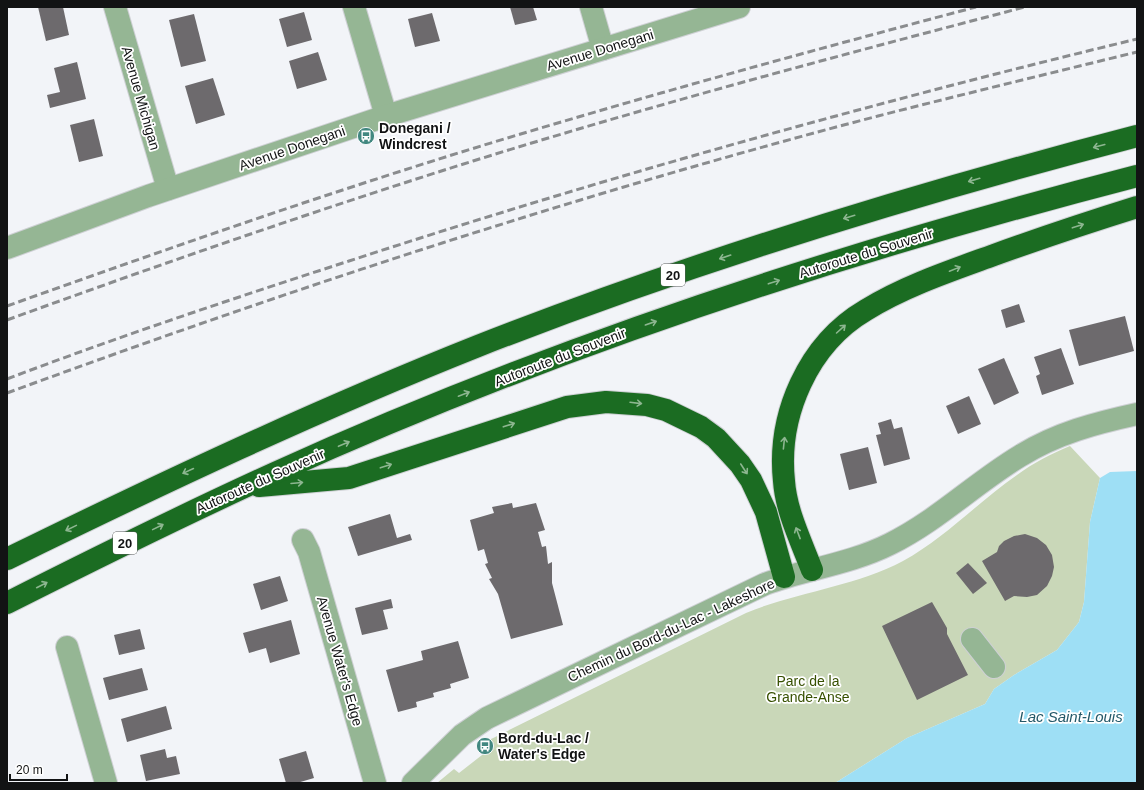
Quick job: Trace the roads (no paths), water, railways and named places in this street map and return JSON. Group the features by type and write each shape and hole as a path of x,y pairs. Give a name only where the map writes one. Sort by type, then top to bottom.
{"highway":[{"name":"20","path":"7,559 258,439 404,376 540,323 779,239 912,198 1137,136"},
{"name":"Autoroute du Souvenir","path":"7,603 128,542 244,487 444,401 538,364 665,318 928,233 1137,176"},
{"path":"812,570 787,501 783,469 784,442 787,421 801,383 812,363 831,339 851,320 866,310 922,283 1072,227 1137,207"},
{"path":"244,487 349,478 567,407 606,402 647,405 666,410 701,427 716,438 740,464 751,480 766,512 784,577"}],"street":[{"name":"Avenue Michigan","path":"115,7 168,190"},
{"path":"354,7 386,116"},
{"path":"591,7 603,49"},
{"name":"Avenue Donegani","path":"7,248 168,190 386,116 739,7"},
{"name":"Chemin du Bord-du-Lac - Lakeshore","path":"413,783 462,735 487,718 750,591 784,577 851,560 891,544 929,520 1020,456 1052,438 1090,425 1137,414"},
{"name":"Avenue Water's Edge","path":"303,540 309,552 375,783"},
{"path":"972,639 994,667"},
{"path":"67,647 106,783"}],"water":[{"name":"Lac Saint-Louis","path":"1137,471 1137,783 835,783 907,738 985,704 994,689 1014,675 1057,650 1079,622 1084,602 1090,522 1100,478 1110,472"}],"railway":[{"path":"7,306 243,223 481,146 728,74 976,7"},
{"path":"7,320 239,238 473,161 680,100 1025,7"},
{"path":"7,379 220,303 545,199 840,115 1038,63 1137,39"},
{"path":"7,393 222,316 439,244 548,210 658,177 878,116 1137,52"}],"place":[{"name":"Donegani / Windcrest","path":"366,136"},
{"name":"Bord-du-Lac / Water's Edge","path":"485,746"}],"park label":[{"name":"Parc de la Grande-Anse","path":"808,690"}]}
